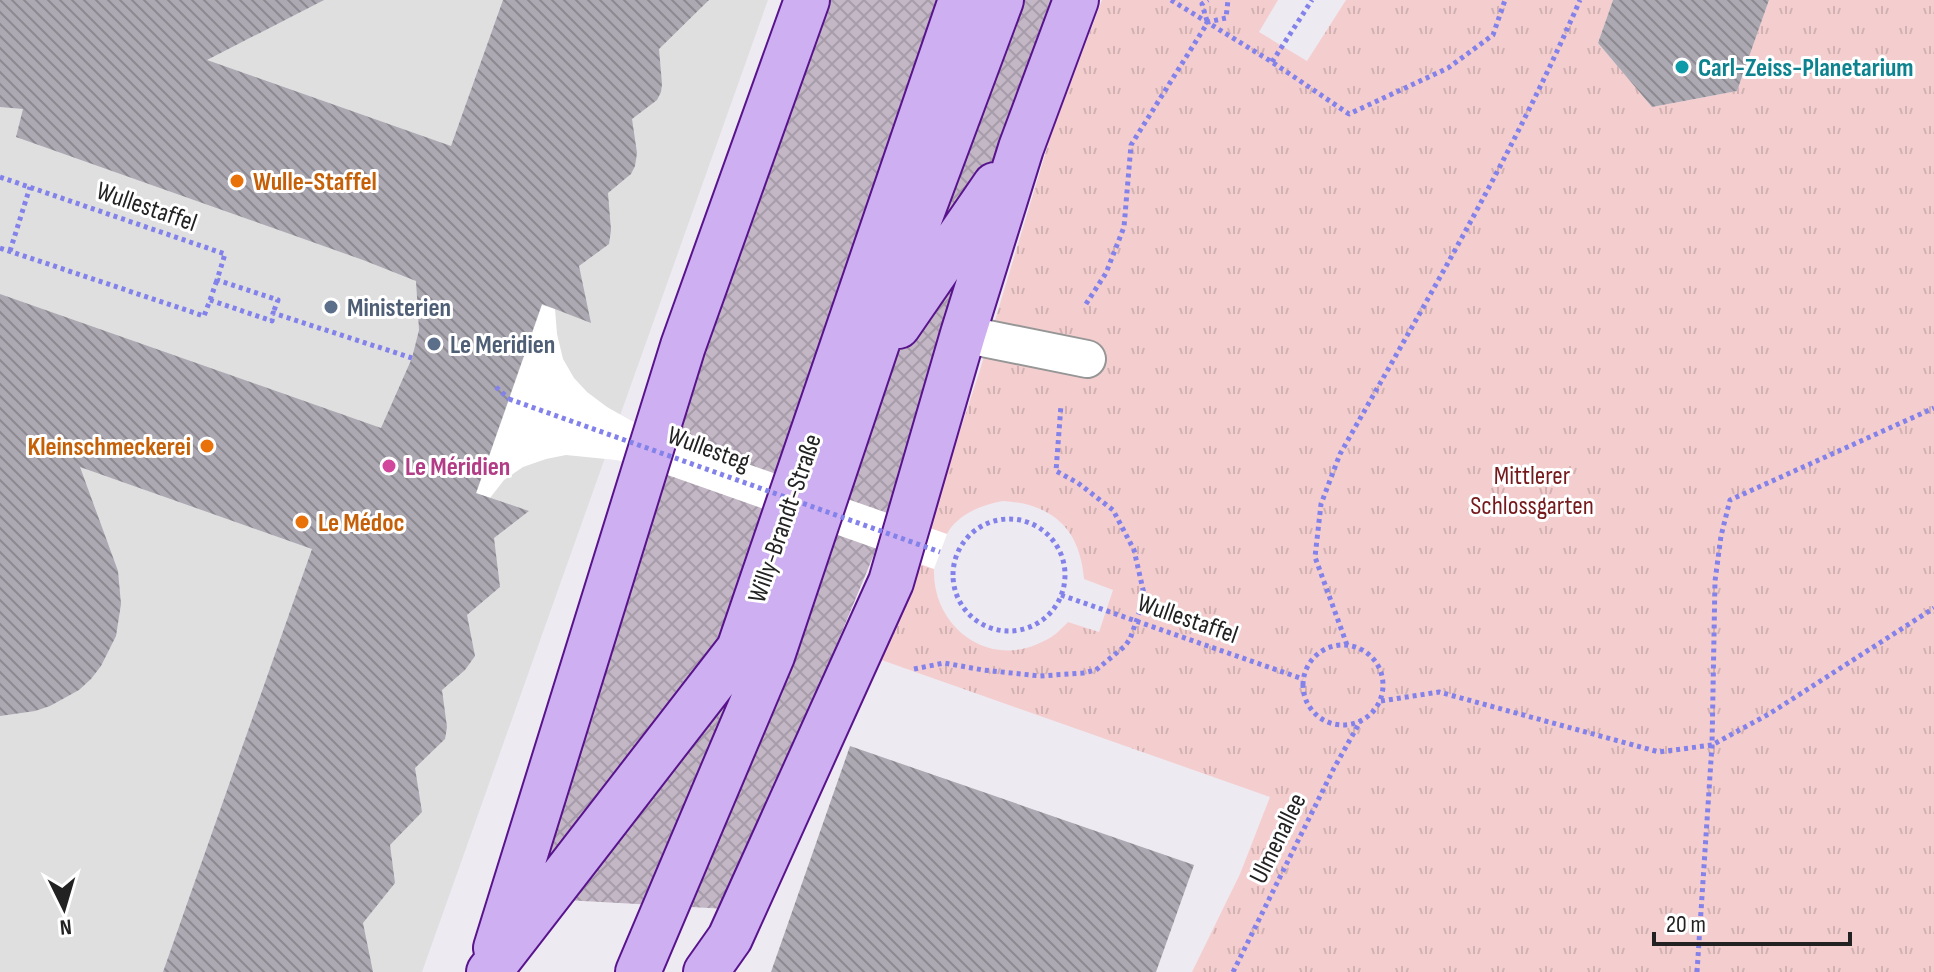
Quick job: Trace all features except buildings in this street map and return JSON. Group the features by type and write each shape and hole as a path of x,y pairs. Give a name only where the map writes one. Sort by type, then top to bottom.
{"main road":[{"path":"489,972 683,346 807,0"},
{"name":"Willy-Brandt-Straße","path":"489,972 739,649 961,0"},
{"name":"Willy-Brandt-Straße","path":"638,972 772,656 913,236 1001,0"},
{"path":"706,972 730,938 891,582 1021,148 1076,0"},
{"path":"867,371 1021,148"}],"lane":[{"path":"963,334 1076,357"}],"path":[{"path":"1171,0 1349,114 1448,68 1493,35 1505,0"},
{"path":"1208,0 1202,4 1208,22"},
{"path":"903,671 944,663 1040,676 1083,673 1096,670 1130,639 1143,602 1143,586 1134,550 1113,510 1078,483 1056,471 1076,357 1076,320 1106,273 1124,227 1131,145 1208,22 1226,18 1228,0"},
{"path":"1272,62 1312,0"},
{"path":"1347,645 1315,557 1321,504 1340,454 1514,142 1580,0"},
{"name":"Wullestaffel","path":"0,177 225,254 210,300"},
{"path":"10,252 30,187"},
{"path":"0,248 204,316 210,300 272,321 278,300 217,280"},
{"path":"273,313 412,358"},
{"name":"Wullesteg","path":"496,387 509,399 940,552"},
{"path":"1697,972 1712,745 1715,581 1730,500 1934,408"},
{"path":"1011,519 1024,521 1046,534 1059,551 1064,572 1061,595 1043,620 1032,626 1009,631 985,626 967,613 959,601 953,576 956,557 965,541 984,525 1011,519"},
{"name":"Wullestaffel","path":"1061,595 1303,679"},
{"path":"1381,701 1439,692 1659,752 1712,745 1769,714 1934,608"},
{"path":"1347,645 1359,648 1378,664 1383,688 1381,701 1373,714 1360,722 1338,725 1318,717 1306,702 1303,679 1309,663 1326,649 1347,645"},
{"name":"Ulmenallee","path":"1233,972 1360,722"}],"shaded area":[{"path":"0,0 768,0 422,972 0,972"},
{"path":"829,0 1064,0 877,547 727,909 529,898 594,714 716,261"}],"green space":[{"name":"Mittlerer Schlossgarten","path":"1102,0 1278,0 1259,32 1307,61 1346,0 1613,0 1598,43 1652,107 1737,91 1769,0 1934,0 1934,972 1192,972 1240,874 1270,797 873,657 949,464 1050,138","holes":["1003,501 1036,507 1061,522 1077,546 1084,579 1113,590 1099,632 1068,622 1044,641 1024,649 1004,650 985,647 968,638 943,609 936,590 934,569 953,525 980,508"]}],"pier":[{"path":"542,305 555,309 563,359 574,378 607,407 657,432 947,534 934,569 645,467 616,460 566,455 546,459 523,467 504,480 490,498 476,494"}],"place":[{"name":"Carl-Zeiss-Planetarium","path":"1682,67"},
{"name":"Wulle-Staffel","path":"237,181"},
{"name":"Ministerien","path":"331,307"},
{"name":"Le Meridien","path":"434,344"},
{"name":"Kleinschmeckerei","path":"207,446"},
{"name":"Le Méridien","path":"389,466"},
{"name":"Le Médoc","path":"302,522"}]}
